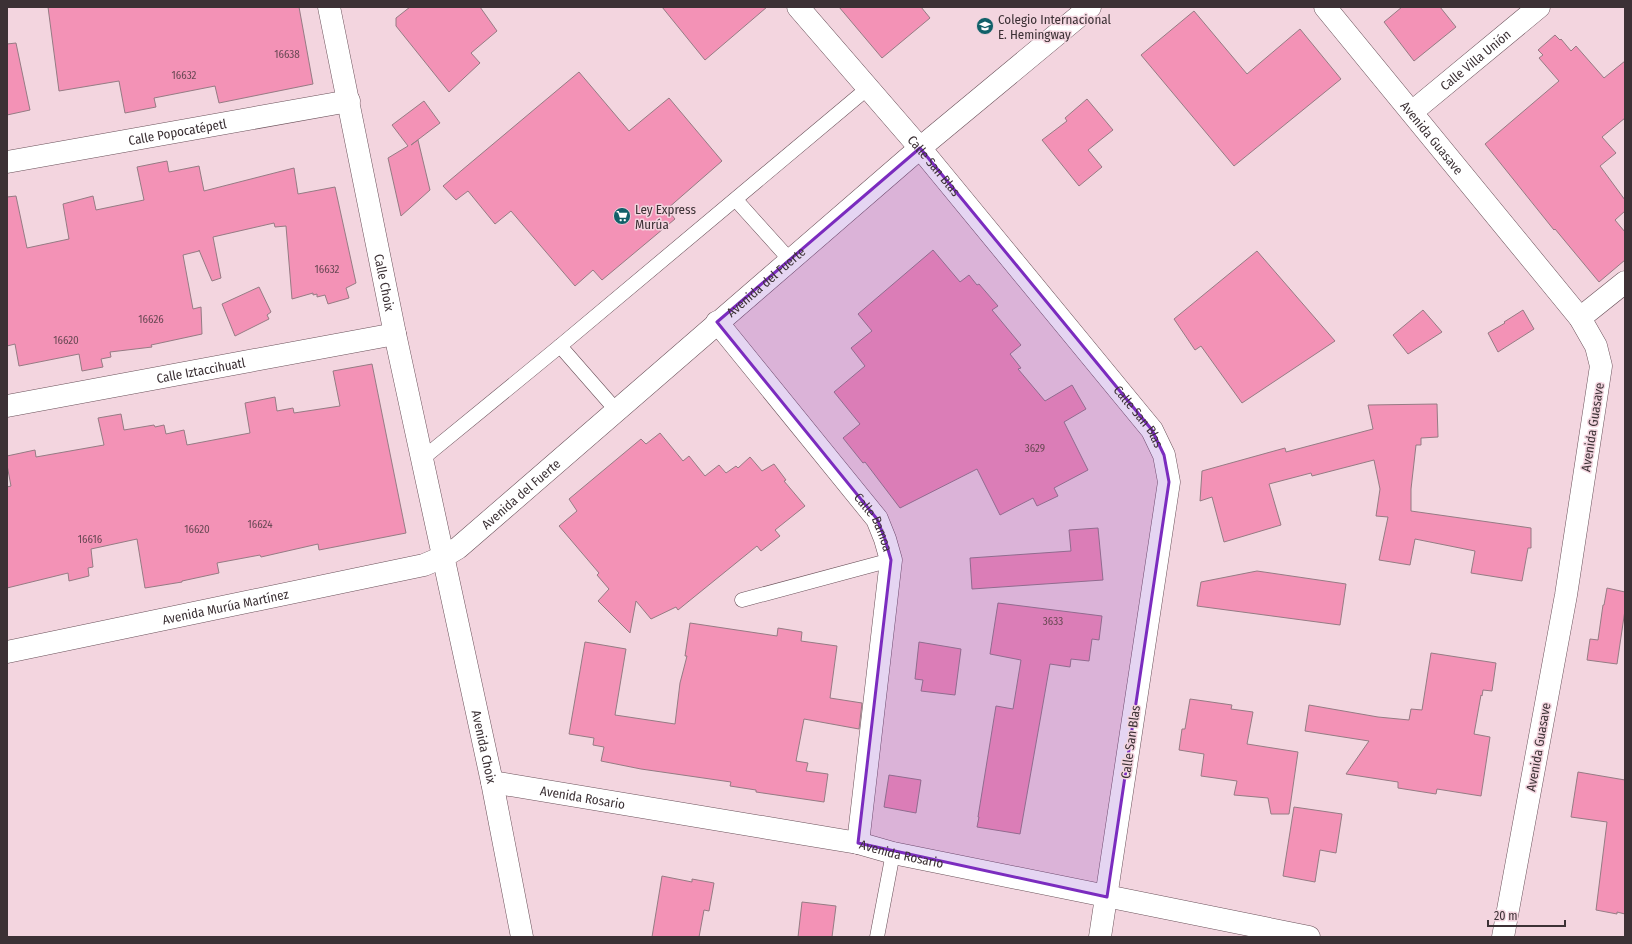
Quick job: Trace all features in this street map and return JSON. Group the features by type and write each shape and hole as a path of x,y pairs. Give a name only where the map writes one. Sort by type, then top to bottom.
{"street":[{"name":"Calle Choix","path":"329,7 395,334 443,557"},
{"name":"Calle San Blas","path":"798,7 920,148 1152,430 1164,455 1169,482 1100,937"},
{"name":"Avenida del Fuerte","path":"443,557 458,548 717,322 920,148 1090,7"},
{"name":"Avenida Guasave","path":"1325,7 1580,318 1596,346 1601,366 1566,595 1503,937"},
{"name":"Calle Villa Unión","path":"1412,112 1539,7"},
{"name":"Calle Popocatépetl","path":"7,162 349,101"},
{"path":"1580,318 1625,282"},
{"name":"Calle Bamoa","path":"717,322 877,519 885,539 890,560 858,843"},
{"name":"Calle Iztaccihuatl","path":"7,406 395,334"},
{"name":"Avenida Murúa Martínez","path":"7,652 424,565 443,557"},
{"name":"Avenida Choix","path":"443,557 492,782 522,937"},
{"name":"Avenida Rosario","path":"492,782 858,843 893,853 1309,937"}],"lane":[{"path":"422,459 736,200 868,88"},
{"path":"736,200 790,260"},
{"path":"560,346 616,410"},
{"path":"742,600 890,560"},
{"path":"877,937 893,853"}],"highlighted area":[{"path":"920,148 1152,430 1164,455 1169,482 1107,897 858,843 891,560 877,519 717,322"}],"building":[{"path":"48,7 299,7 313,84 219,103 215,86 154,98 156,107 125,113 119,81 59,91"},
{"path":"410,7 480,7 497,31 471,53 480,63 449,92 396,26 396,18"},
{"path":"662,7 767,7 705,60"},
{"path":"839,7 921,7 930,18 882,58"},
{"path":"1402,7 1440,7 1456,27 1414,61 1384,22"},
{"path":"1194,11 1247,74 1300,29 1341,79 1234,166 1141,55"},
{"path":"1555,35 1560,40 1561,39 1571,51 1576,46 1604,78 1625,61 1625,118 1602,137 1616,153 1600,166 1625,200 1625,211 1615,220 1625,232 1625,260 1599,282 1555,229 1554,230 1485,144 1559,81 1539,58 1543,55 1538,50"},
{"path":"16,43 30,110 7,115 7,44"},
{"path":"579,72 629,131 669,98 722,161 667,209 675,219 602,280 593,270 575,286 511,211 495,224 468,191 456,200 443,186"},
{"path":"1087,99 1113,130 1088,150 1102,167 1079,186 1042,140 1067,121 1065,118"},
{"path":"424,101 440,123 411,145 418,140 430,190 401,216 388,158 408,146 392,125"},
{"path":"167,161 169,172 199,166 204,191 294,168 298,194 335,187 356,283 346,288 349,298 328,304 325,295 317,297 317,294 313,295 313,293 292,299 286,226 275,227 274,223 213,237 221,278 212,281 199,250 183,255 193,309 201,307 202,334 151,345 152,347 110,352 111,357 101,359 103,367 82,371 79,354 19,366 15,344 7,346 7,197 16,196 27,248 69,239 63,204 93,196 96,210 144,200 137,167"},
{"path":"933,250 960,282 969,275 998,306 992,310 1021,345 1010,354 1021,368 1018,369 1045,401 1072,385 1086,409 1064,422 1088,470 1054,488 1058,496 1037,506 1033,498 1000,515 977,469 900,508 865,462 863,463 843,438 860,424 834,392 865,366 851,348 872,331 858,314"},
{"path":"1257,251 1335,341 1242,403 1201,346 1195,350 1174,319"},
{"path":"259,287 271,312 267,315 269,319 235,336 222,304"},
{"path":"1423,310 1442,332 1408,354 1393,335"},
{"path":"1523,310 1534,329 1498,352 1488,333"},
{"path":"372,364 406,533 319,550 318,544 261,557 260,555 217,563 219,573 182,582 145,588 137,539 91,549 93,567 88,568 89,576 69,581 68,573 7,588 7,487 11,486 7,456 35,450 36,457 104,445 98,418 121,414 124,430 154,425 155,427 164,425 166,434 184,430 187,445 250,433 245,403 275,397 277,411 293,408 294,413 340,406 333,371"},
{"path":"1437,404 1438,437 1421,438 1421,445 1416,445 1411,489 1411,511 1531,528 1531,548 1528,548 1522,581 1471,573 1475,551 1415,539 1410,565 1379,560 1388,517 1376,516 1380,489 1374,460 1312,476 1311,473 1269,484 1281,525 1224,542 1212,497 1200,501 1202,471 1285,448 1286,452 1373,429 1368,405"},
{"path":"660,433 683,461 689,456 705,476 719,465 726,473 736,466 738,468 750,457 762,471 774,464 786,480 784,481 805,506 775,530 780,536 761,551 757,546 678,610 676,607 651,619 636,601 630,633 598,601 609,589 597,575 599,573 559,526 577,511 569,499 641,439 646,444"},
{"path":"1098,528 1103,580 972,589 970,558 1071,551 1069,530"},
{"path":"1257,571 1346,584 1340,625 1197,606 1201,582"},
{"path":"1607,588 1625,592 1625,610 1617,664 1587,660 1590,639 1598,640"},
{"path":"998,603 1102,616 1099,640 1092,639 1089,661 1071,659 1070,667 1050,664 1020,834 977,827 996,706 1013,709 1021,660 990,654"},
{"path":"690,623 777,636 778,628 802,632 801,641 837,646 830,698 862,703 859,729 804,719 796,761 808,763 806,771 828,774 824,802 756,792 756,790 730,786 731,782 641,769 601,761 604,747 593,745 594,738 569,734 585,642 626,649 615,715 675,724 680,683 687,656 685,656"},
{"path":"919,642 961,649 955,695 921,691 923,680 915,679"},
{"path":"1431,653 1496,663 1492,691 1483,690 1482,696 1481,695 1474,734 1490,737 1481,796 1437,789 1436,794 1398,788 1398,782 1346,774 1369,741 1305,731 1309,705 1378,717 1409,720 1411,709 1422,710"},
{"path":"1190,699 1232,705 1231,709 1253,712 1247,744 1298,752 1289,814 1271,814 1268,798 1234,795 1237,781 1201,776 1204,754 1179,750 1182,729 1185,729"},
{"path":"1578,772 1625,780 1625,914 1596,910 1607,822 1571,817"},
{"path":"889,775 921,780 916,813 884,807"},
{"path":"1294,807 1342,814 1336,853 1320,850 1315,882 1283,876"},
{"path":"662,876 692,882 692,879 714,883 709,911 704,910 699,937 652,937"},
{"path":"802,902 836,906 832,937 798,937"}],"place":[{"name":"Colegio Internacional E. Hemingway","path":"985,26"},
{"name":"Ley Express Murúa","path":"622,216"}]}
